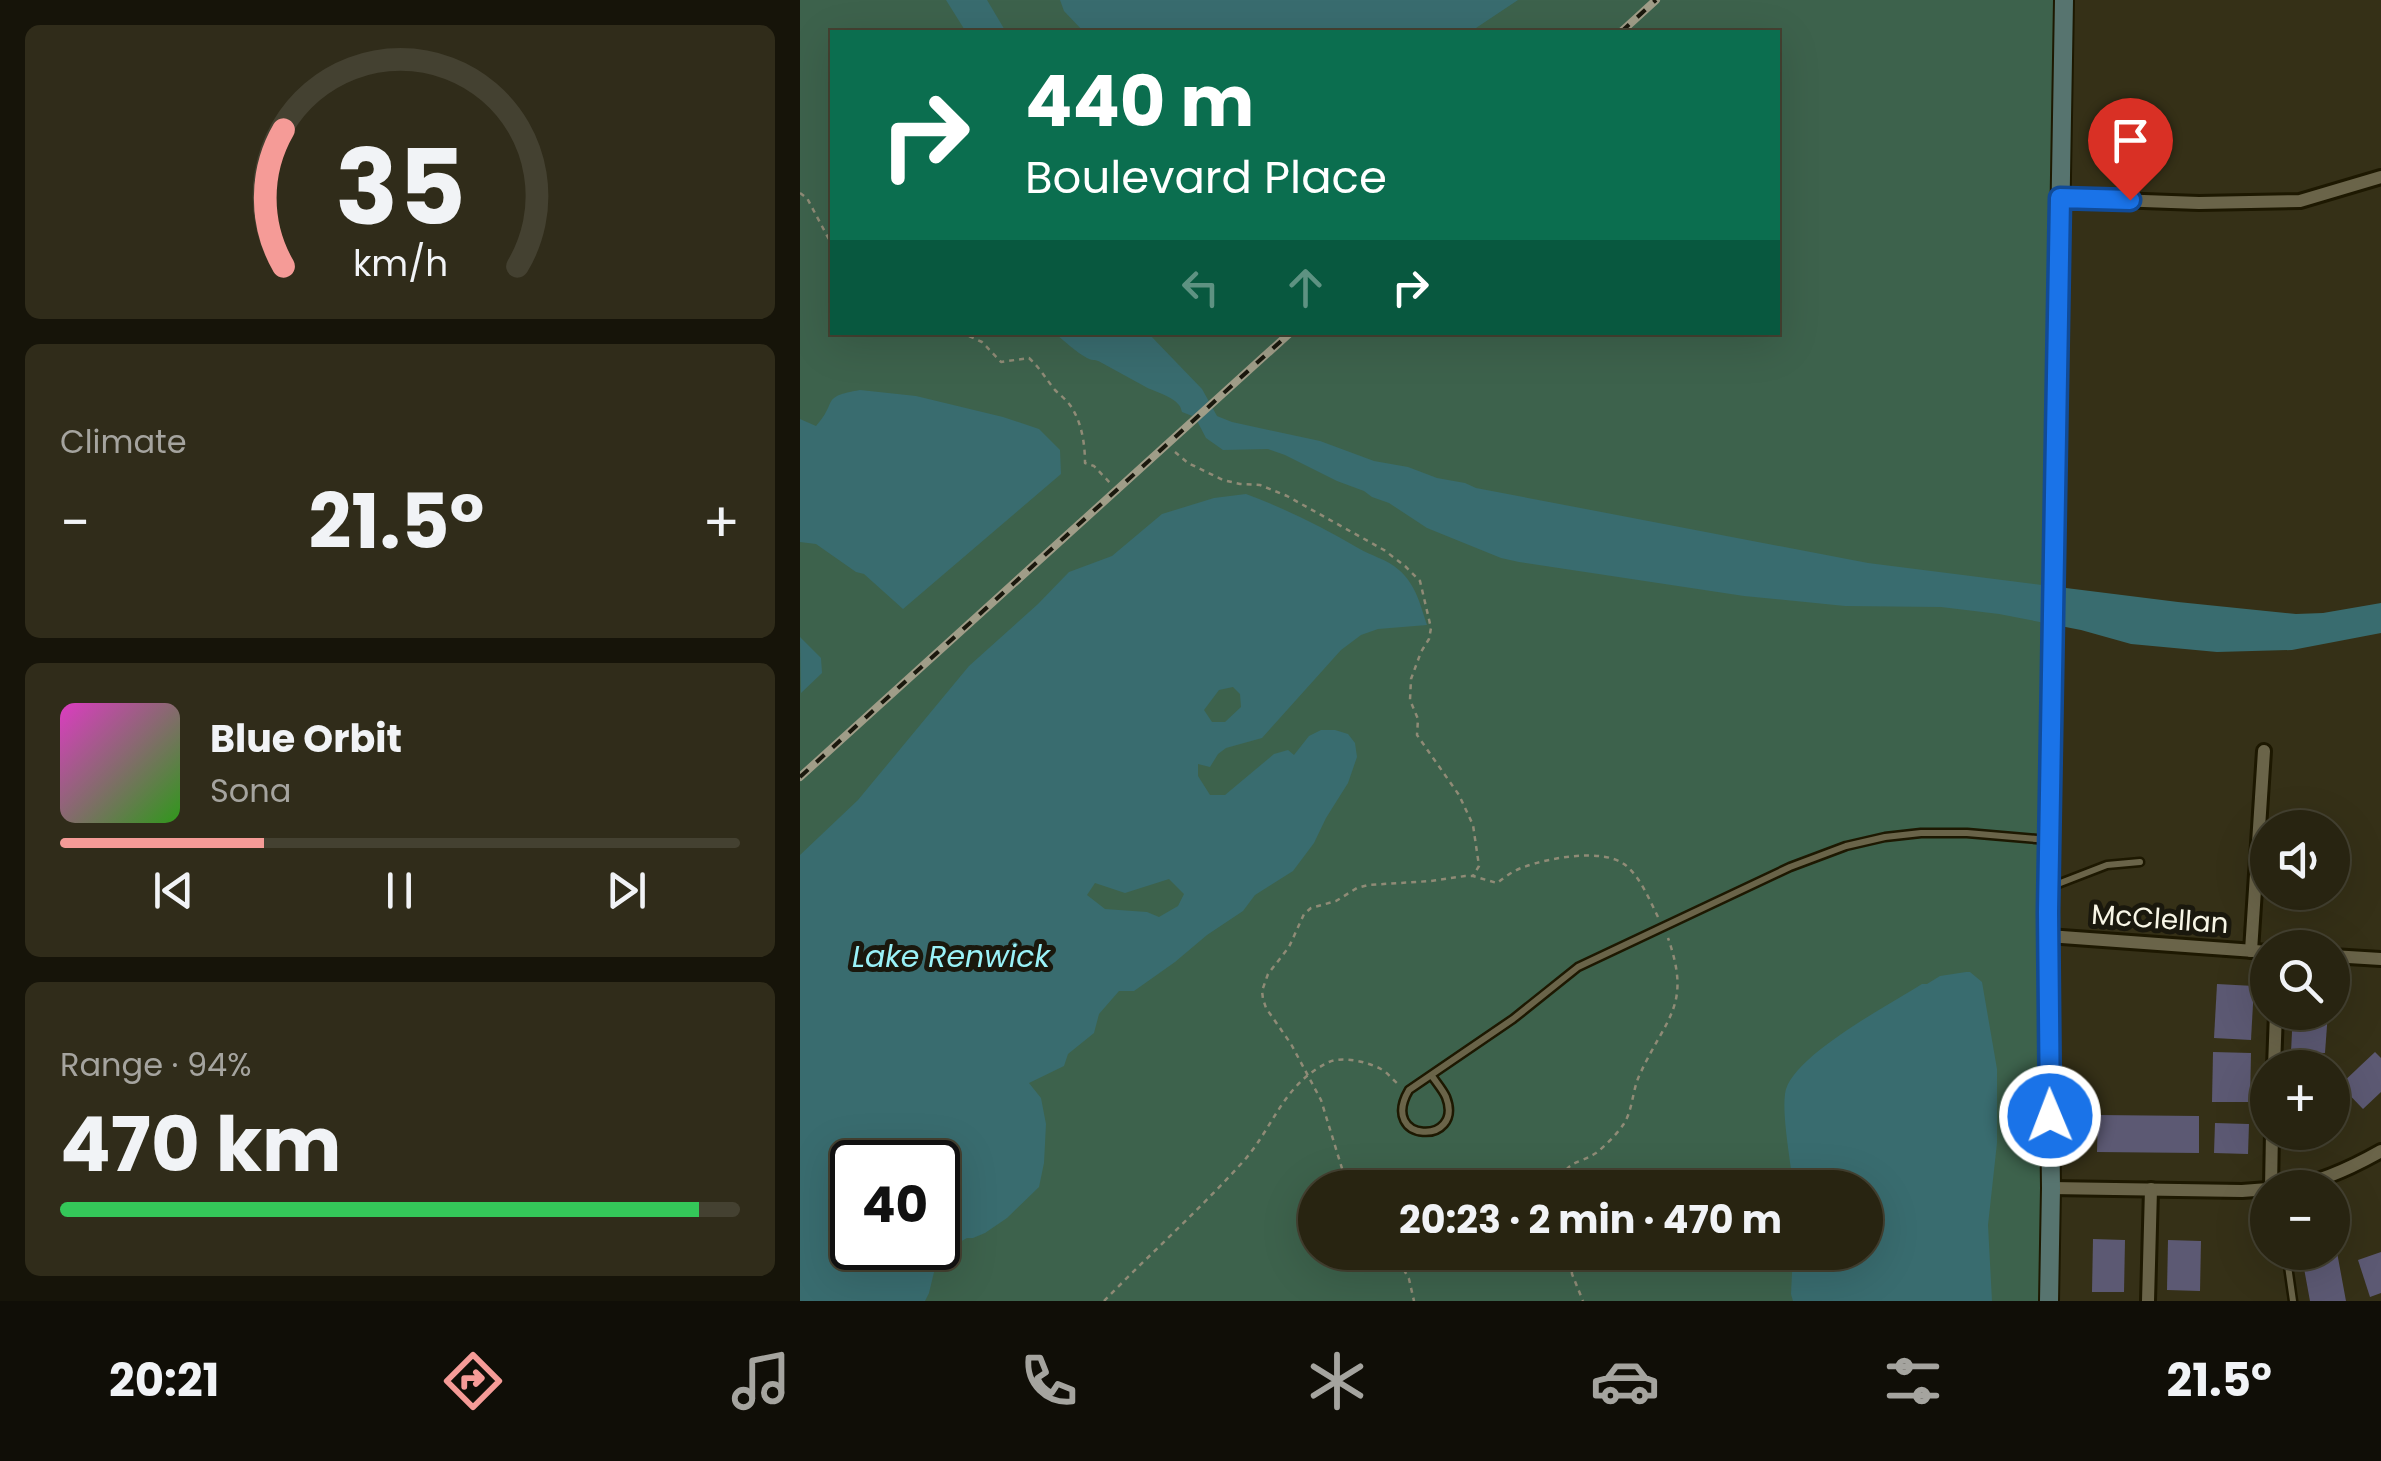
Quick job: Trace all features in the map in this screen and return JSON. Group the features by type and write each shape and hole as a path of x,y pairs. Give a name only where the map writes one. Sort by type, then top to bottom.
{"street":[{"path":"2048,1301 2052,1188 2048,936 2064,0"},
{"path":"2060,198 2199,203 2300,201 2381,176"},
{"path":"2253,930 2264,751"},
{"name":"McClellan","path":"2048,936 2250,951"},
{"path":"2350,957 2381,959"},
{"path":"2343,1170 2381,1151"},
{"path":"2052,1188 2250,1188"},
{"path":"2148,1301 2151,1189"}],"lane":[{"path":"1432,1076 1446,1097 1446,1121 1430,1132 1407,1124 1401,1114 1409,1090 1513,1019 1578,967 1790,867 1846,846 1920,832 2050,840"},
{"path":"2049,888 2107,865 2140,862"},
{"path":"2289,1270 2293,1301"}],"path":[{"path":"800,193 807,198 830,242"},
{"path":"967,335 982,342 1001,362 1029,358 1044,372 1071,406 1082,429 1085,463 1094,466 1111,484"},
{"path":"1175,452 1188,464 1223,480 1260,485 1287,496 1384,550 1420,581 1431,628 1411,679 1410,700 1418,719 1417,735 1459,796 1473,825 1480,866 1473,876"},
{"path":"1343,1170 1326,1112 1291,1044 1266,1008 1262,991 1304,914 1368,884 1473,876 1497,883 1522,867 1591,855 1619,860 1639,880 1664,926 1677,967 1678,984 1673,1014 1640,1072 1623,1125 1596,1152 1566,1170"},
{"path":"1104,1301 1244,1162 1266,1134 1284,1100 1308,1076 1332,1060 1346,1059 1383,1069 1394,1082 1409,1090"},
{"path":"1404,1270 1414,1301"},
{"path":"1572,1270 1583,1301"}],"green space":[{"path":"800,0 2064,0 2041,1301 800,1301"}],"water":[{"path":"946,0 987,0 1005,30 965,30"},
{"path":"1060,0 1518,0 1473,30 1082,30 1064,11"},
{"path":"1057,335 1150,335 1202,389 1217,416 1320,441 1374,461 1476,488 1868,563 2296,614 2381,603 2381,633 2292,650 2217,652 2131,644 1999,614 1744,596 1519,562 1427,528 1389,503 1285,455 1268,449 1223,450 1206,438 1195,417 1182,412 1172,399 1074,350"},
{"path":"860,390 916,396 1003,417 1039,429 1060,450 1061,474 903,609 864,574 816,544 800,542 800,419 816,426 834,398"},
{"name":"Lake Renwick","path":"1246,494 1394,566 1410,582 1427,625 1378,629 1361,635 1341,650 1262,738 1226,748 1210,767 1198,764 1198,776 1210,795 1225,795 1274,754 1288,750 1294,755 1309,736 1321,730 1348,734 1355,743 1357,757 1348,783 1293,871 1255,895 1243,911 1134,991 1119,991 1099,1014 1094,1033 1068,1054 1064,1066 1029,1083 1041,1098 1046,1124 1039,1187 1007,1218 985,1233 960,1242 960,1140 830,1140 830,1270 935,1270 925,1301 800,1301 800,855 858,800 969,666 1069,572 1112,556 1162,514 1214,498","holes":["1233,687 1240,694 1241,707 1225,722 1212,722 1204,710 1219,690","1169,879 1184,894 1178,906 1159,917 1147,912 1105,909 1087,895 1095,883 1125,893"]},
{"path":"800,637 821,658 822,673 801,693"},
{"path":"1970,972 1982,982 1997,1069 1997,1143 1988,1225 1992,1301 1793,1301 1792,1270 1883,1270 1883,1170 1791,1170 1784,1104 1791,1079 1822,1048 1940,976"}],"building":[{"path":"2217,984 2250,986 2251,1040 2214,1038"},
{"path":"2292,1030 2327,1030 2325,1050 2291,1050"},
{"path":"2213,1052 2250,1053 2250,1102 2212,1102"},
{"path":"2375,1052 2381,1058 2381,1092 2363,1109 2350,1095 2350,1076"},
{"path":"2098,1115 2199,1116 2199,1153 2097,1152"},
{"path":"2215,1123 2249,1124 2248,1154 2214,1153"},
{"path":"2093,1239 2125,1240 2124,1292 2092,1292"},
{"path":"2168,1240 2201,1241 2200,1291 2167,1290"},
{"path":"2381,1252 2381,1293 2370,1297 2358,1260"},
{"path":"2304,1270 2340,1270 2346,1301 2310,1301"}],"railway":[{"path":"1623,30 1656,0"},
{"path":"800,777 1288,335"}],"route":[{"path":"2050,1116 2048,912 2060,198 2130,200"}]}
